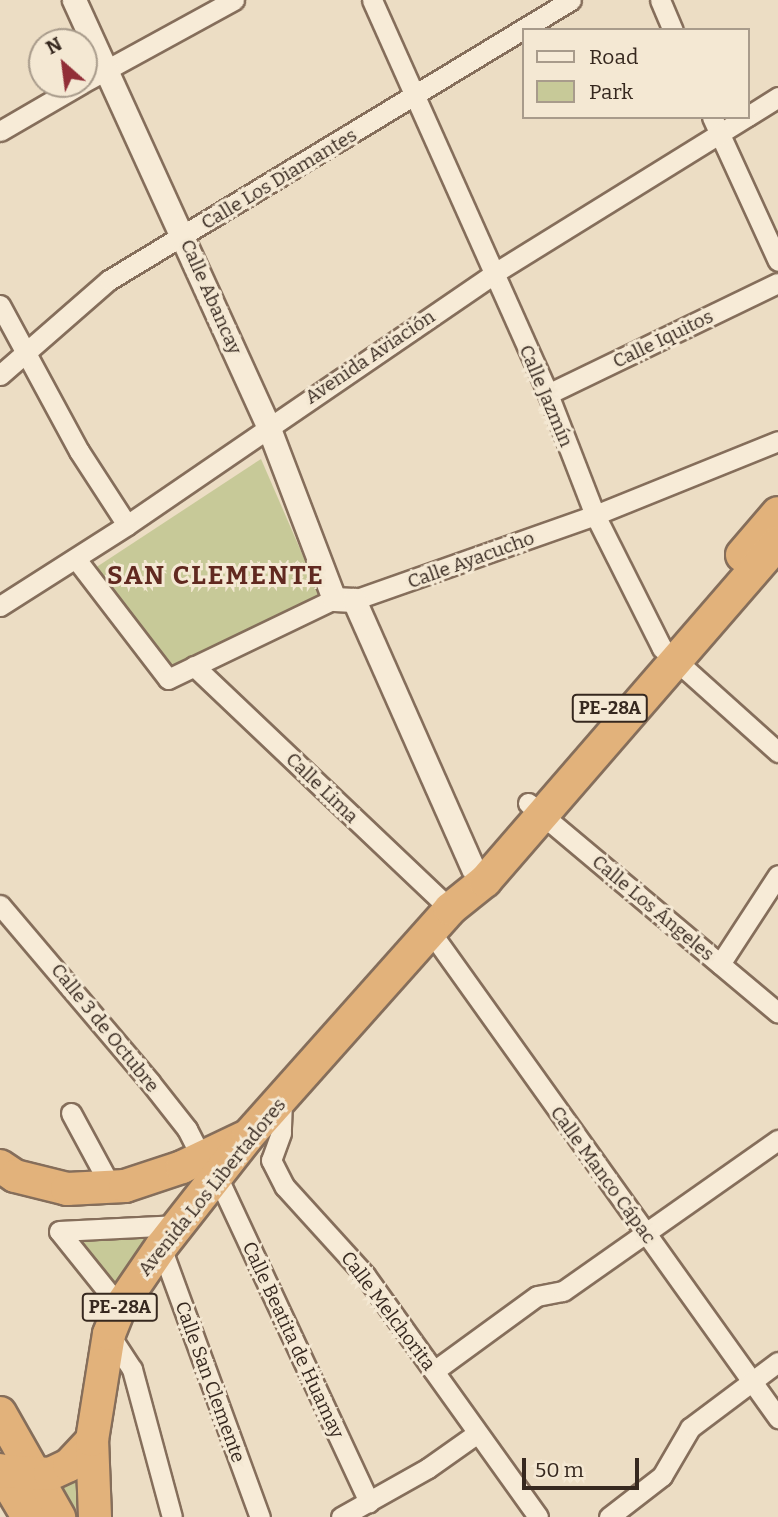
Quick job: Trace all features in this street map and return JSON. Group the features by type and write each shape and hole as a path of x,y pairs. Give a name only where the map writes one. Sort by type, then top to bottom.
{"highway":[{"name":"Avenida Los Libertadores","path":"95,1517 92,1440 115,1320 209,1175 282,1099 440,920 485,881 536,809 669,654 778,513"},
{"name":"Avenida Los Libertadores","path":"669,654 778,543"},
{"name":"Avenida Los Libertadores","path":"440,920 473,868 536,809"},
{"path":"0,1166 15,1176 67,1189 111,1187 209,1175"},
{"path":"0,1413 59,1517"},
{"path":"0,1470 36,1475 69,1465 92,1440"},
{"path":"0,1470 28,1517"}],"street":[{"name":"Calle Abancay","path":"74,0 184,236 344,599 473,868"},
{"path":"98,74 234,0"},
{"name":"Calle Jazmín","path":"372,0 548,394 595,515 669,654 778,752"},
{"name":"Calle Los Diamantes","path":"525,28 571,0"},
{"path":"660,0 672,28"},
{"name":"Calle Los Diamantes","path":"0,375 26,349 109,280 522,30"},
{"name":"Avenida Aviación","path":"750,115 778,97"},
{"path":"0,131 56,98"},
{"name":"Avenida Aviación","path":"0,606 127,525 268,426 716,126 740,119"},
{"path":"716,126 778,261"},
{"name":"Calle Iquitos","path":"548,394 778,283"},
{"path":"0,305 79,451 127,525"},
{"name":"Calle Ayacucho","path":"76,559 168,679 344,599 595,515 778,441"},
{"name":"Calle Lima","path":"194,666 440,920"},
{"name":"Calle Los Ángeles","path":"536,809 778,1013"},
{"path":"720,964 778,875"},
{"name":"Calle 3 de Octubre","path":"0,905 187,1129 209,1175"},
{"name":"Calle Manco Cápac","path":"440,920 645,1235 778,1418"},
{"name":"Calle Melchorita","path":"282,1099 281,1133 271,1160 285,1187 365,1275 476,1434 538,1517"},
{"path":"71,1113 111,1187"},
{"path":"434,1371 537,1296 563,1291 778,1140"},
{"name":"Calle Beatita de Huamay","path":"209,1175 369,1502"},
{"path":"170,1236 59,1231 115,1320 132,1368 172,1517"},
{"name":"Calle San Clemente","path":"170,1236 260,1517"},
{"path":"609,1517 650,1488 678,1453 690,1429 778,1362"},
{"path":"341,1517 476,1434"}],"green space":[{"path":"261,459 320,595 170,669 92,570"},
{"path":"146,1236 117,1286 76,1240"},
{"path":"77,1471 78,1480 75,1517 55,1481"}],"district":[{"name":"SAN CLEMENTE","path":"216,576"}]}
